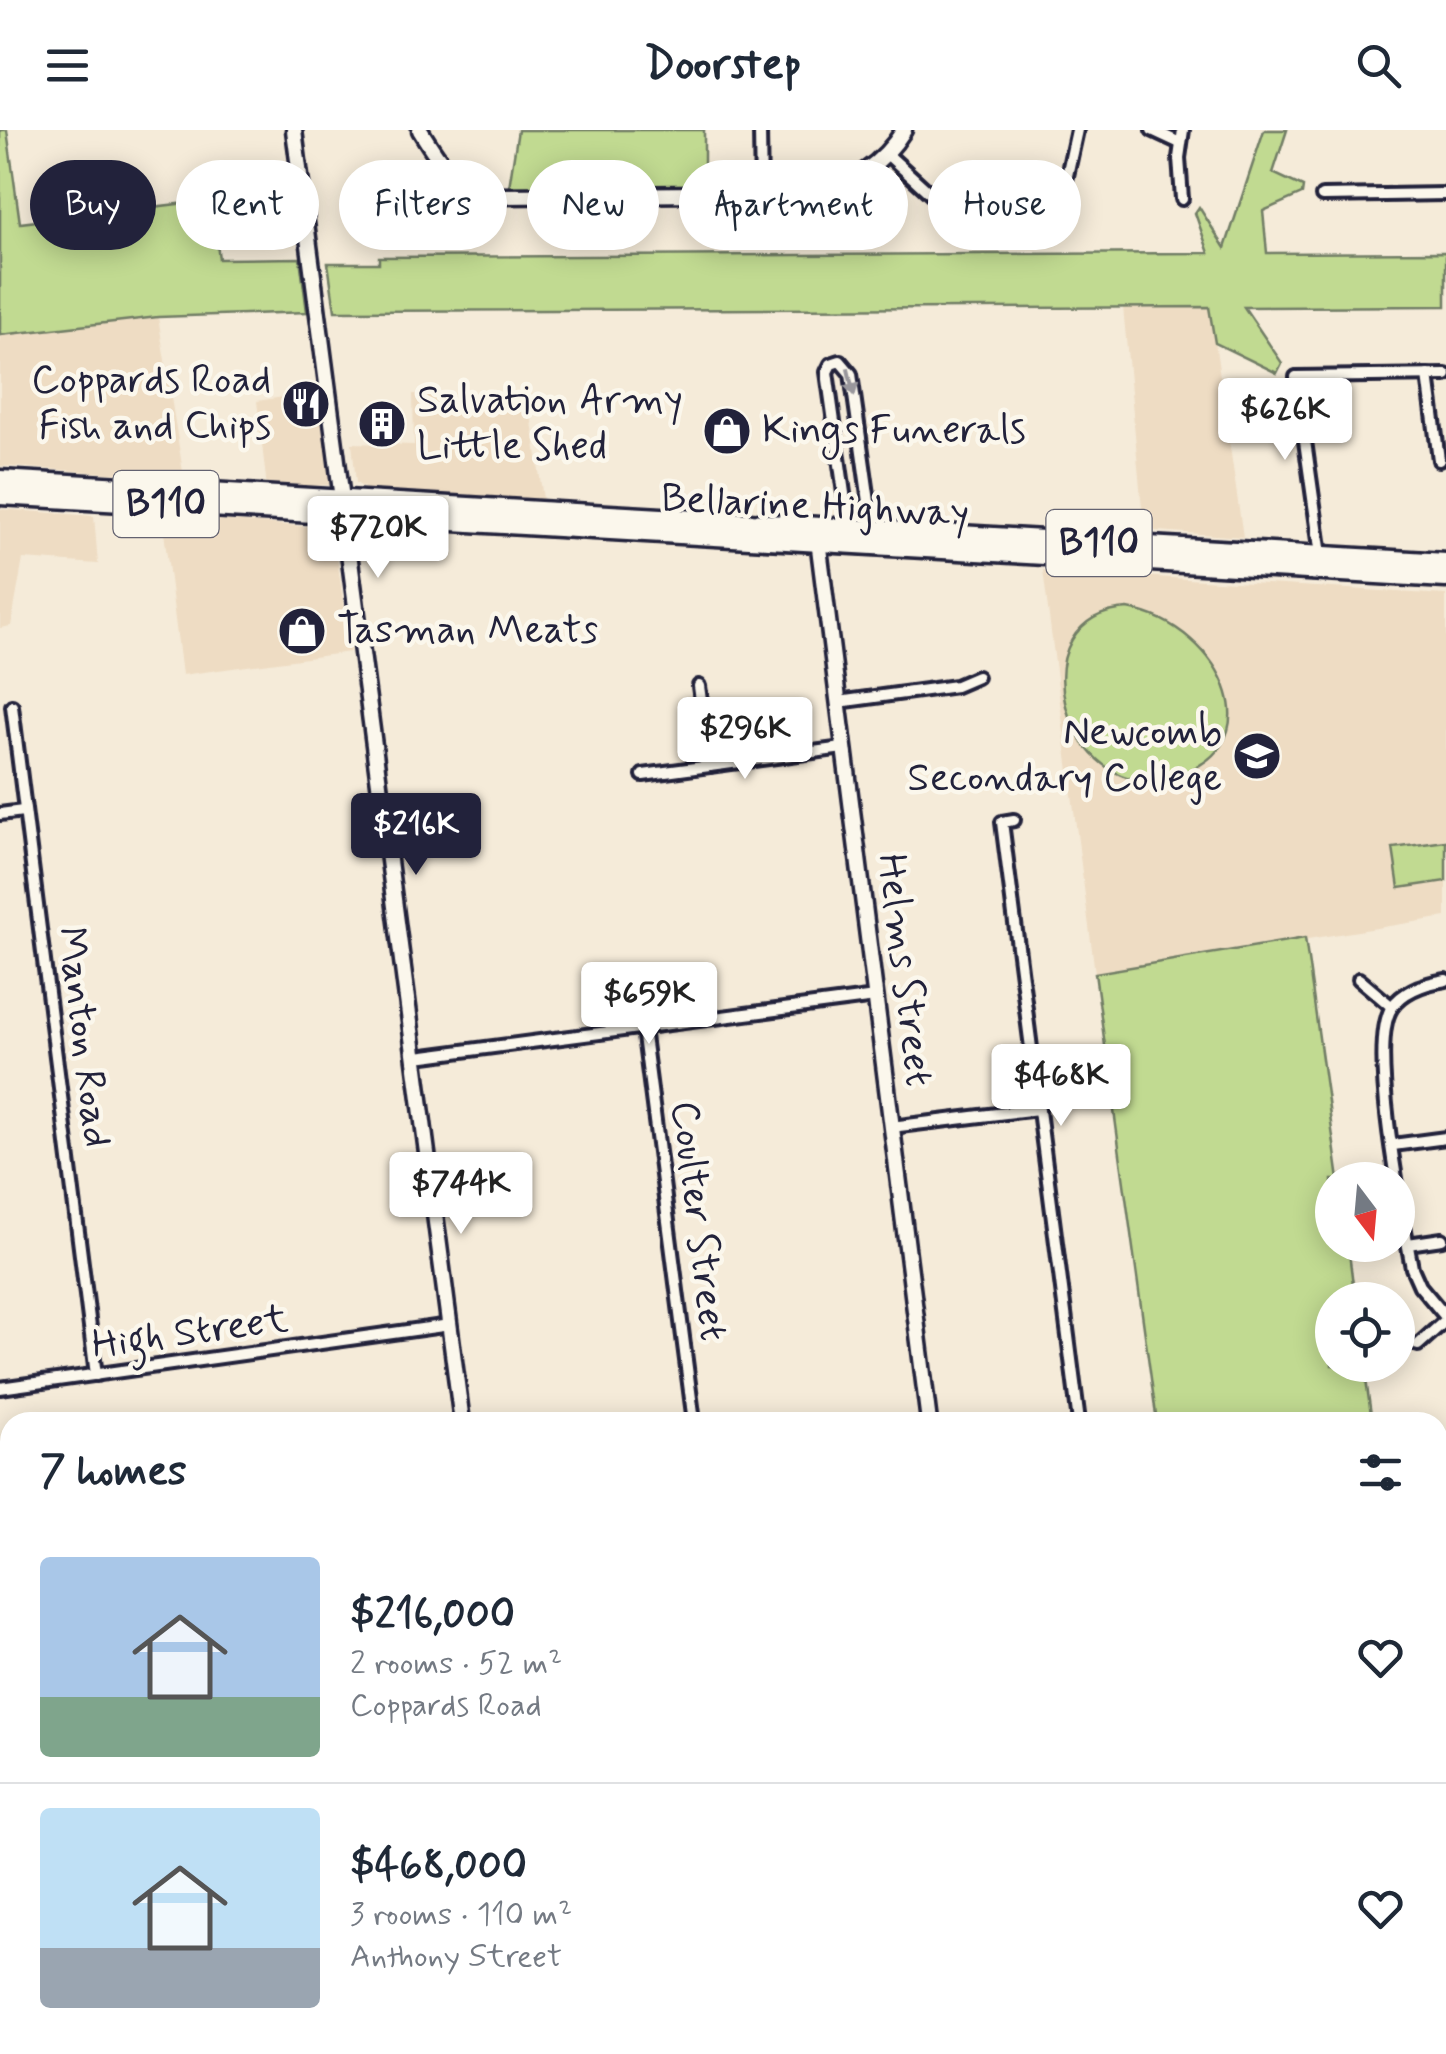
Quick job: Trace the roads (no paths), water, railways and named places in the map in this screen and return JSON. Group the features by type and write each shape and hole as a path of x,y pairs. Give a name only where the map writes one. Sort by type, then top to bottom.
{"highway":[{"name":"Bellarine Highway","path":"0,480 346,507 817,534 1446,578"},
{"name":"Bellarine Highway","path":"0,495 346,507"},
{"name":"Bellarine Highway","path":"817,534 849,528 1446,563"}],"street":[{"path":"294,130 461,1412"},
{"path":"760,130 760,160"},
{"path":"879,160 904,130"},
{"path":"1070,160 1077,130"},
{"path":"1152,130 1180,142"},
{"path":"1182,199 1183,130"},
{"path":"424,133 438,160"},
{"path":"887,154 928,192"},
{"path":"1322,196 1446,194"},
{"path":"507,196 679,195"},
{"path":"849,528 827,372 840,361 852,374 874,530"},
{"path":"1321,555 1296,377 1446,375"},
{"path":"1428,376 1440,460"},
{"name":"Helms Street","path":"817,534 927,1412"},
{"path":"838,702 956,686 976,676"},
{"path":"699,686 710,766"},
{"name":"Manton Road","path":"12,706 96,1375"},
{"path":"643,775 843,748"},
{"path":"0,814 24,812"},
{"path":"1003,820 1077,1412"},
{"path":"1359,979 1392,1006"},
{"path":"1397,1162 1380,1056 1392,1006 1410,991 1446,980"},
{"path":"417,1057 875,997"},
{"name":"Coulter Street","path":"643,1028 693,1412"},
{"path":"892,1127 1038,1109"},
{"path":"1394,1144 1446,1138"},
{"path":"1415,1243 1442,1238"},
{"path":"1413,1262 1420,1286 1446,1319 1418,1346"},
{"name":"High Street","path":"0,1388 450,1328"}],"place":[{"name":"Coppards Road Fish and Chips","path":"306,404"},
{"name":"Salvation Army Little Shed","path":"382,424"},
{"name":"Kings Funerals","path":"727,431"},
{"name":"Tasman Meats","path":"302,631"},
{"name":"Newcomb Secondary College","path":"1257,756"}]}
